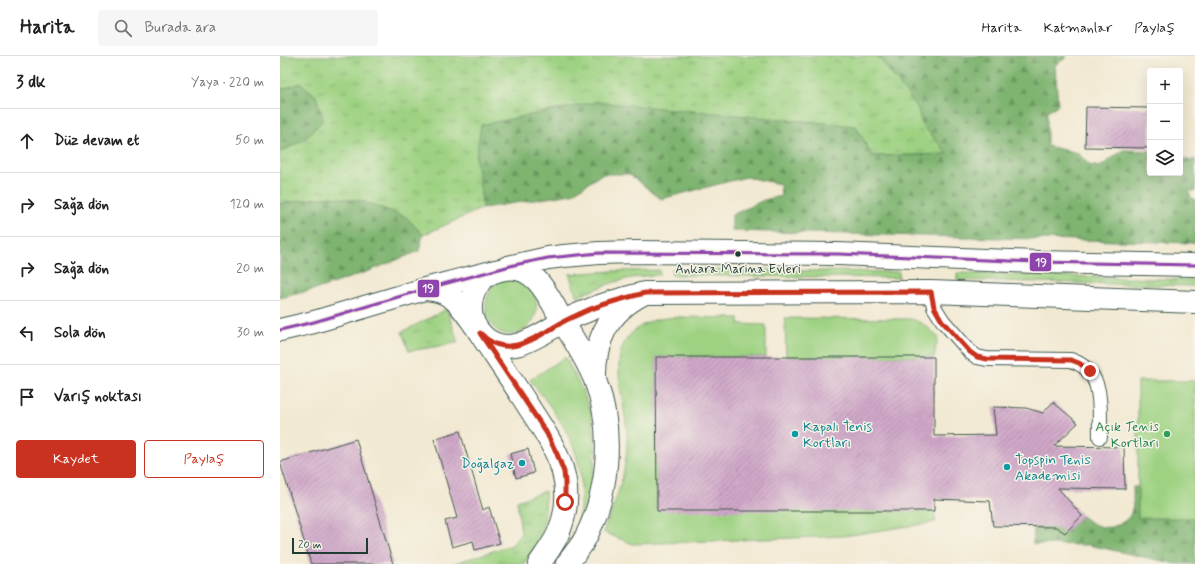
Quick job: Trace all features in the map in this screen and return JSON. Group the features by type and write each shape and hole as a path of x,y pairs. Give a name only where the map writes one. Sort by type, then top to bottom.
{"street":[{"path":"280,330 314,322 425,289 514,265 559,256 599,253 838,254 1037,262 1195,265"},
{"path":"539,564 556,537 562,520 566,492 564,472 546,432 477,328 472,318 471,305 476,287 485,277 496,271 513,268 530,274 537,280 544,290 595,379 603,406 605,420 606,465 604,483 598,508 591,525 582,544 568,564"},
{"path":"425,289 438,290 448,294 458,302 484,338 494,344 506,346 516,346 528,342 563,322 605,304 645,293 931,292 1195,302"},
{"path":"595,379 597,351 605,329 623,307 631,300 645,293"}],"lane":[{"path":"931,292 934,307 942,321 970,352 977,357 987,359 1071,360 1079,363 1090,371 1099,391 1100,437"}],"green space":[{"path":"280,56 887,56 960,154 872,156 476,157 483,208 423,235 406,217 331,197 280,204 280,152 305,139 301,83 280,90"},
{"path":"878,56 1066,56 1066,58 1055,65 1058,105 1047,111 1047,146 1078,153 1089,165 1100,167 1123,150 1147,151 1147,176 1183,176 1183,158 1190,161 1195,159 1195,191 1189,191 1191,198 1195,199 1195,243 732,231 732,215 764,200 781,196 780,184 746,177 661,199 629,174 602,174 572,194 483,208 476,157 481,125 595,102 856,126 872,156 948,154 922,125 918,109"},
{"path":"301,83 316,96 323,120 305,139 280,152 280,90"},
{"path":"331,197 363,201 406,217 423,235 419,251 369,271 320,288 280,298 280,204"},
{"path":"671,269 899,272 899,278 672,275"},
{"path":"659,270 660,275 627,279 598,288 577,297 569,274 613,271"},
{"path":"957,273 1195,280 1195,286 957,280"},
{"path":"516,278 523,281 532,290 536,301 536,312 531,323 522,331 513,334 504,334 496,330 490,323 486,303 490,291 494,285 505,279"},
{"path":"447,309 458,343 409,351 402,332"},
{"path":"680,317 739,318 739,324 766,325 766,357 656,357 657,510 934,511 936,522 843,536 633,544 603,532 620,487 627,451 626,424 619,375 619,359 623,345 632,333 651,321"},
{"path":"785,318 911,319 926,326 938,337 934,357 786,357"},
{"path":"565,357 583,392 591,413 594,429 595,462 589,496 579,528 566,551 556,564 552,564 571,538 576,528 581,498 581,480 574,448 568,434 551,407 530,380"},
{"name":"Açık Tenis Kortları","path":"1138,381 1195,381 1195,518 1138,518"},
{"path":"1133,487 1138,487 1138,518 1195,518 1195,564 1176,564 1089,545 1033,544 1034,527 1056,527 1065,533 1082,516 1092,523 1102,527 1112,527 1123,522 1129,517 1132,510"},
{"path":"545,491 545,514 542,532 524,564 452,564 512,545 521,533 517,501"}],"building":[{"path":"1086,107 1147,108 1147,148 1085,147"},
{"name":"Kapalı Tenis Kortları","path":"656,357 934,357 934,436 996,435 993,407 1026,408 1043,413 1053,402 1078,423 1054,446 1124,447 1125,489 1058,488 1082,516 1065,533 1056,527 993,526 990,501 934,499 934,511 657,511"},
{"path":"460,431 483,510 489,507 500,543 475,550 473,541 452,547 445,521 457,518 434,439"},
{"path":"356,439 393,564 311,564 280,462"},
{"name":"Doğalgaz","path":"528,449 534,473 516,478 510,454"}],"transit line":[{"name":"19","path":"280,330 314,322 425,289 514,265 548,258 599,253 838,254 1037,262 1195,265"}],"place":[{"name":"Ankara Marina Evleri","path":"738,254"},
{"name":"Kapalı Tenis Kortları","path":"795,434"},
{"name":"Açık Tenis Kortları","path":"1167,434"},
{"name":"Doğalgaz","path":"522,463"},
{"name":"Topspin Tenis Akademisi","path":"1007,467"}],"route":[{"path":"565,502 566,492 564,472 546,432 480,333 484,338 494,344 500,346 516,346 540,336 587,310 623,298 645,293 931,292 934,307 942,321 970,352 977,357 987,359 1071,360 1079,363 1090,371"}]}
